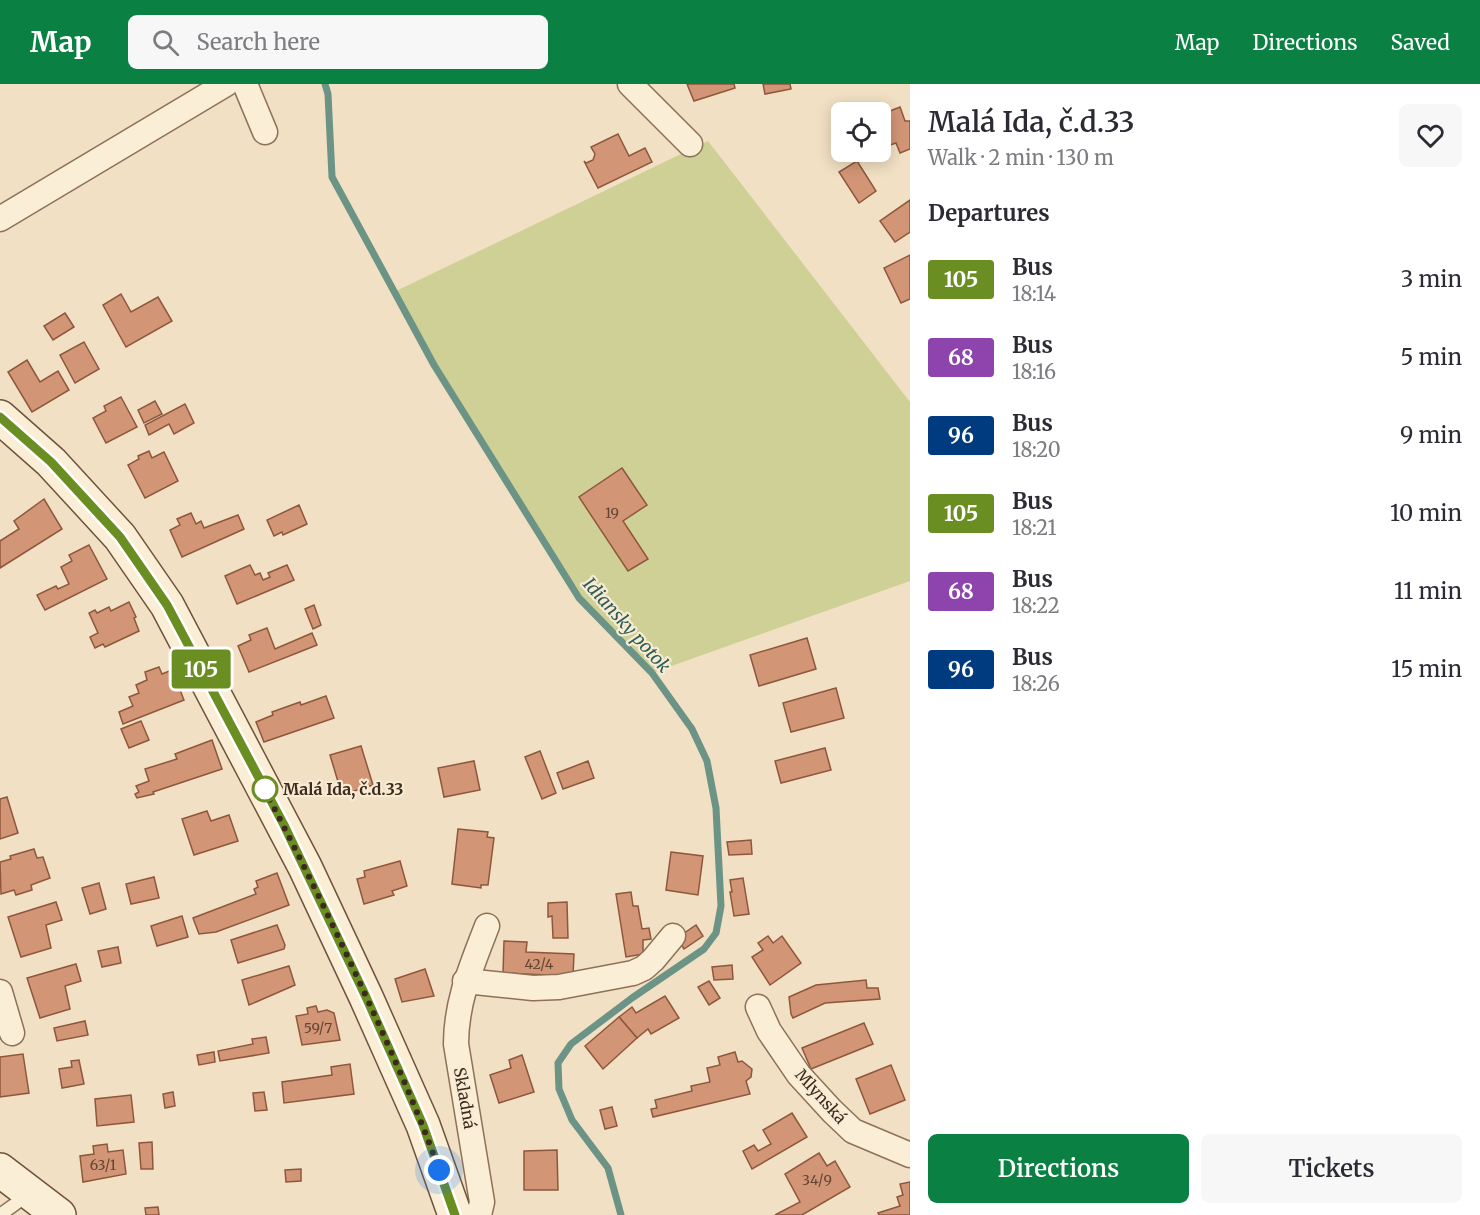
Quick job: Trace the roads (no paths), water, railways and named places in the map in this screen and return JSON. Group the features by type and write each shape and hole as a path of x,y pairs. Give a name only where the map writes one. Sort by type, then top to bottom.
{"street":[{"path":"0,219 226,84"},
{"path":"245,84 265,132"},
{"path":"630,84 690,144"},
{"path":"0,417 51,462 120,537 167,605 284,825 366,997 423,1125 455,1215"},
{"name":"Skladná","path":"479,1215 482,1202 456,1044 458,1009 465,981 487,926"},
{"path":"465,981 551,988 633,973 644,968 653,960 673,936"},
{"path":"0,992 12,1033"},
{"name":"Mlynská","path":"758,1007 769,1031 799,1075 832,1111 853,1131 910,1155"},
{"path":"0,1170 59,1215"}],"lane":[{"path":"0,1215 30,1193"}],"waterway":[{"name":"Idiansky potok","path":"325,84 328,94 332,177 434,365 579,598 652,673 692,729 707,761 716,808 721,906 716,933 704,949 632,998 571,1044 558,1063 559,1089 572,1120 608,1168 621,1215"}],"place":[{"name":"Malá Ida, č.d.33","path":"265,789"}]}
